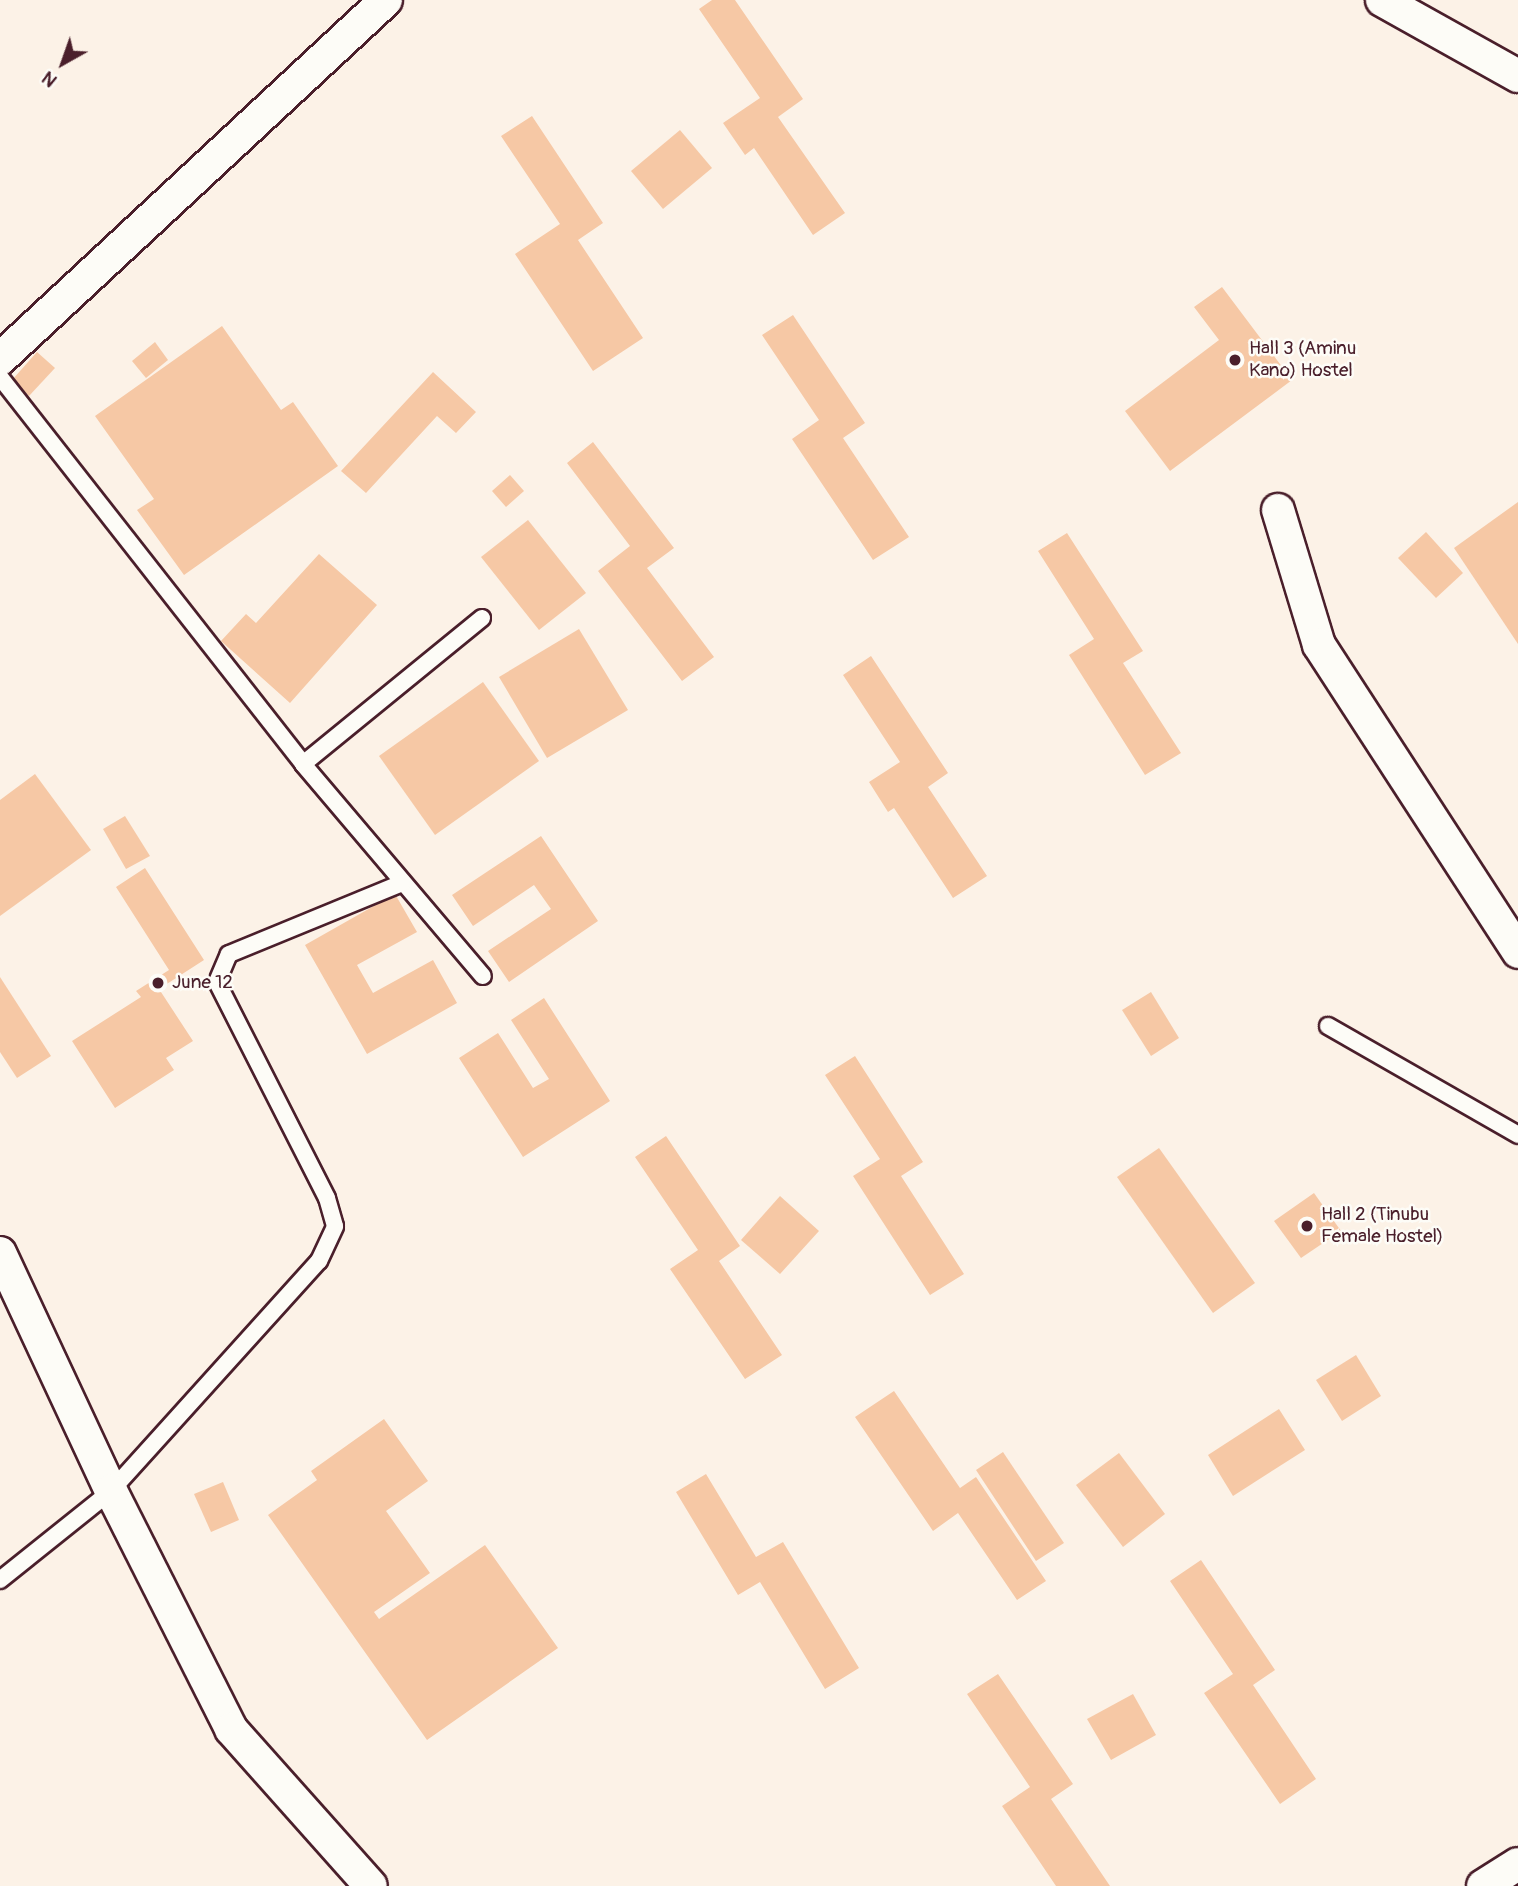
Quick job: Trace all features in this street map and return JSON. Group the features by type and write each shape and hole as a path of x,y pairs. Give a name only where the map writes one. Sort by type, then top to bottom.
{"street":[{"path":"0,359 386,0"},
{"path":"1382,0 1518,76"},
{"path":"1278,510 1319,645 1518,952"},
{"path":"0,1253 111,1491 231,1728 371,1886"},
{"path":"1483,1886 1518,1864"}],"lane":[{"path":"0,377 303,764 482,976"},
{"path":"303,764 482,618"},
{"path":"0,1580 111,1491 319,1261 335,1226 327,1198 217,982 221,966 229,954 263,937 401,883"},
{"path":"1328,1026 1518,1135"}],"building":[{"path":"712,0 735,0 803,99 778,117 845,213 813,235 754,148 745,155 723,123 760,98 699,9"},
{"path":"532,116 603,223 578,240 643,338 593,371 515,254 560,224 501,136"},
{"path":"680,130 712,168 663,209 631,171"},
{"name":"Hall 3 (Aminu Kano) Hostel","path":"1222,287 1292,380 1170,471 1125,411 1219,340 1194,307"},
{"path":"793,315 865,423 843,438 909,537 873,560 792,439 819,420 762,335"},
{"path":"222,326 281,410 293,402 338,466 184,575 137,510 154,499 95,416"},
{"path":"155,342 168,360 146,378 132,361"},
{"path":"37,352 55,368 29,396 12,380"},
{"path":"433,372 476,412 456,433 437,416 366,493 341,471"},
{"path":"593,442 674,548 647,568 714,657 682,681 598,571 630,546 567,463"},
{"path":"510,475 524,491 506,507 492,491"},
{"path":"1518,502 1518,644 1454,548"},
{"path":"528,520 586,593 539,630 481,557"},
{"path":"1426,532 1463,573 1436,598 1398,558"},
{"path":"1067,533 1143,651 1123,663 1181,753 1145,775 1069,655 1094,639 1038,551"},
{"path":"319,554 377,605 290,703 221,641 246,614 256,623"},
{"path":"579,629 628,710 547,758 499,677"},
{"path":"871,656 948,773 928,787 987,876 953,898 894,808 888,812 869,782 900,762 843,675"},
{"path":"483,682 539,761 435,835 379,756"},
{"path":"35,774 91,850 0,916 0,800"},
{"path":"125,816 150,856 126,869 103,829"},
{"path":"541,836 598,921 509,982 488,951 551,909 534,885 473,926 452,895"},
{"name":"June 12","path":"145,868 204,960 159,989 193,1041 166,1058 174,1070 115,1108 72,1041 141,997 136,991 169,970 116,887"},
{"path":"395,894 417,932 357,965 373,993 433,960 457,1003 367,1054 305,945"},
{"path":"0,977 51,1056 17,1078 0,1052"},
{"path":"1151,992 1179,1038 1151,1056 1122,1010"},
{"path":"544,998 610,1101 523,1157 459,1058 498,1033 533,1088 549,1079 511,1020"},
{"path":"855,1056 923,1162 901,1176 964,1274 930,1295 853,1176 880,1159 825,1075"},
{"path":"666,1136 740,1246 719,1261 782,1355 745,1379 670,1269 698,1250 635,1157"},
{"path":"1159,1148 1255,1283 1213,1313 1117,1177"},
{"name":"Hall 2 (Tinubu Female Hostel)","path":"1314,1193 1341,1231 1301,1258 1274,1221"},
{"path":"780,1196 819,1231 780,1274 741,1240"},
{"path":"1356,1355 1381,1396 1342,1421 1316,1380"},
{"path":"894,1391 960,1488 976,1477 1046,1581 1017,1600 958,1513 933,1531 855,1417"},
{"path":"1279,1409 1305,1450 1233,1496 1208,1455"},
{"path":"384,1419 428,1481 386,1511 430,1573 374,1612 379,1619 485,1545 558,1648 427,1740 268,1515 317,1480 311,1471"},
{"path":"1003,1452 1064,1543 1036,1561 976,1470"},
{"path":"1119,1453 1165,1514 1123,1547 1076,1485"},
{"path":"706,1474 756,1557 783,1542 859,1668 825,1689 760,1582 738,1595 676,1492"},
{"path":"223,1482 239,1520 211,1532 194,1494"},
{"path":"1201,1560 1275,1670 1253,1685 1316,1779 1280,1804 1204,1693 1233,1674 1170,1581"},
{"path":"998,1674 1073,1784 1051,1799 1110,1886 1056,1886 1002,1806 1030,1787 967,1694"},
{"path":"1133,1694 1156,1735 1111,1760 1087,1719"}],"place":[{"name":"Hall 3 (Aminu Kano) Hostel","path":"1235,360"},
{"name":"June 12","path":"158,983"},
{"name":"Hall 2 (Tinubu Female Hostel)","path":"1307,1226"}]}
